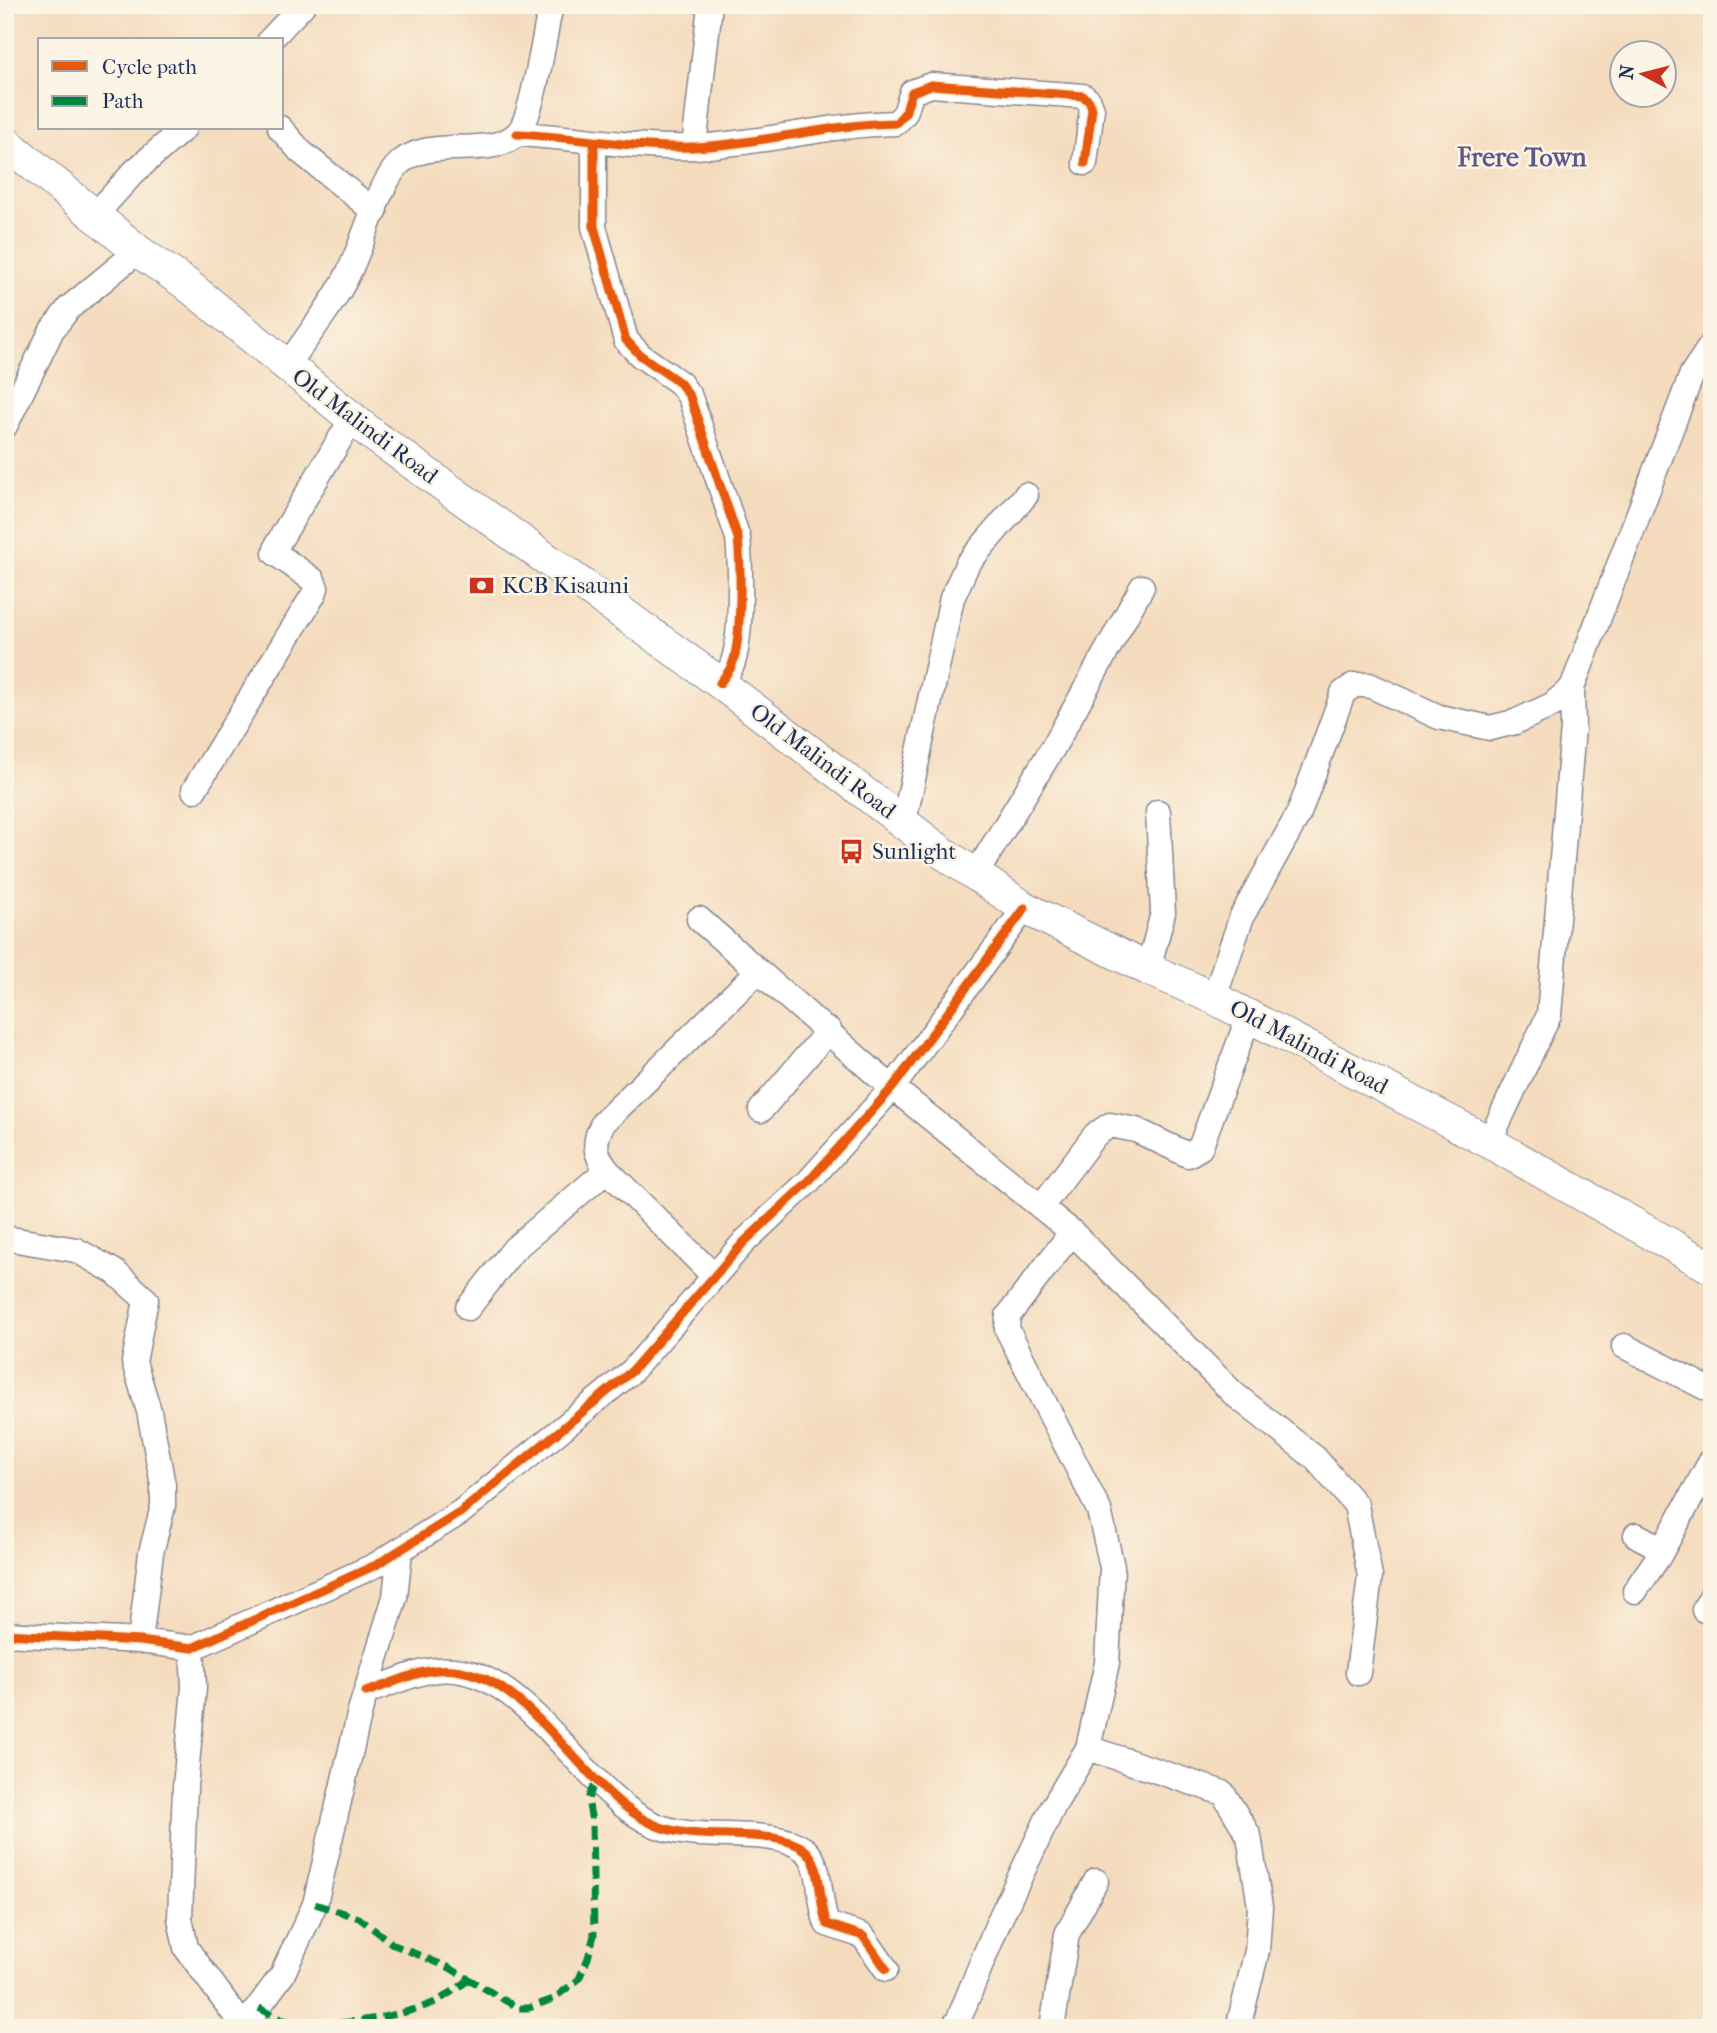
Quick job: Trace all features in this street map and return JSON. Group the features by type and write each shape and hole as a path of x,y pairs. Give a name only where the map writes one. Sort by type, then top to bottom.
{"main road":[{"name":"Old Malindi Road","path":"5,142 138,251 185,283 286,368 352,419 720,683 975,874 1025,908 1250,1016 1489,1142 1712,1268"}],"street":[{"path":"272,38 303,5"},
{"path":"517,134 531,99 551,5"},
{"path":"694,147 710,5"},
{"path":"286,368 347,276 386,183 409,156 421,151 505,141 517,134 594,142 694,147 864,123 896,123 905,113 912,92 931,85 1083,96 1090,101 1092,109 1085,163"},
{"path":"96,214 134,172 182,130"},
{"path":"282,130 301,152 375,212"},
{"path":"594,142 594,228 626,340 640,355 670,374 690,397 738,538 740,558 736,649 731,668 720,683"},
{"path":"5,426 52,330 69,308 138,251"},
{"path":"1489,1142 1549,1015 1573,729 1572,688 1692,374 1712,344"},
{"path":"194,790 314,594 316,588 313,580 275,553 278,543 352,419"},
{"path":"904,821 952,598 968,563 1026,495"},
{"path":"975,874 1054,746 1142,587"},
{"path":"1214,998 1242,916 1299,813 1343,693 1354,685 1369,685 1439,717 1490,728 1515,722 1552,705 1572,688"},
{"path":"1148,969 1163,914 1158,812"},
{"path":"5,1634 140,1641 192,1648 400,1551 461,1513 614,1389 714,1276 808,1182 893,1087 1025,908"},
{"path":"699,919 893,1087 1072,1232 1234,1394 1315,1458 1356,1505 1370,1576 1358,1673"},
{"path":"714,1276 607,1170 598,1158 595,1146 603,1123 757,972"},
{"path":"1041,1207 1095,1135 1110,1125 1136,1130 1188,1154 1200,1148 1250,1016"},
{"path":"761,1110 828,1030"},
{"path":"468,1308 514,1249 607,1170"},
{"path":"952,2028 958,2021 998,1923 1053,1807 1088,1748 1107,1663 1112,1567 1099,1510 1007,1329 1008,1316 1072,1232"},
{"path":"5,1238 33,1240 76,1250 115,1272 146,1300 134,1362 149,1411 163,1485 163,1506 151,1553 140,1641"},
{"path":"1624,1346 1712,1391"},
{"path":"1635,1591 1709,1473"},
{"path":"1636,1535 1662,1549"},
{"path":"192,1648 194,1687 185,1787 180,1918 192,1958 243,2027 282,1975 307,1927 315,1904 366,1692 395,1597 400,1551"},
{"path":"366,1692 437,1670 450,1670 482,1679 502,1688 534,1714 580,1761 595,1782 639,1818 690,1835 775,1839 797,1845 813,1859 827,1924 863,1936 886,1969"},
{"path":"1088,1748 1223,1793 1249,1836 1260,1907 1257,1951 1238,2028"},
{"path":"1052,2028 1067,1934 1096,1881"}],"marked path":[{"path":"315,1904 359,1918 394,1945 448,1967 518,2008 529,2008 553,1999 579,1979 594,1935 592,1822 588,1799 595,1782"},
{"path":"259,2008 283,2020 299,2023 359,2021 433,2003 469,1980"}],"cycle path":[{"path":"517,134 650,146 694,147 745,142 845,127 896,123 905,113 912,92 931,85 1083,96 1092,109 1085,163"},
{"path":"594,142 594,227 626,340 640,355 680,383 690,397 738,538 738,639 732,665 720,683"},
{"path":"5,1634 140,1641 192,1648 376,1565 461,1512 632,1371 744,1242 808,1182 893,1087 1025,908"},
{"path":"366,1692 410,1676 437,1670 469,1673 498,1686 526,1707 602,1786 628,1809 655,1825 672,1831 774,1838 805,1850 815,1865 827,1924 863,1936 886,1969"}],"place":[{"name":"KCB Kisauni","path":"482,585"},
{"name":"Sunlight","path":"852,851"}],"district":[{"name":"Frere Town","path":"1522,157"}]}
